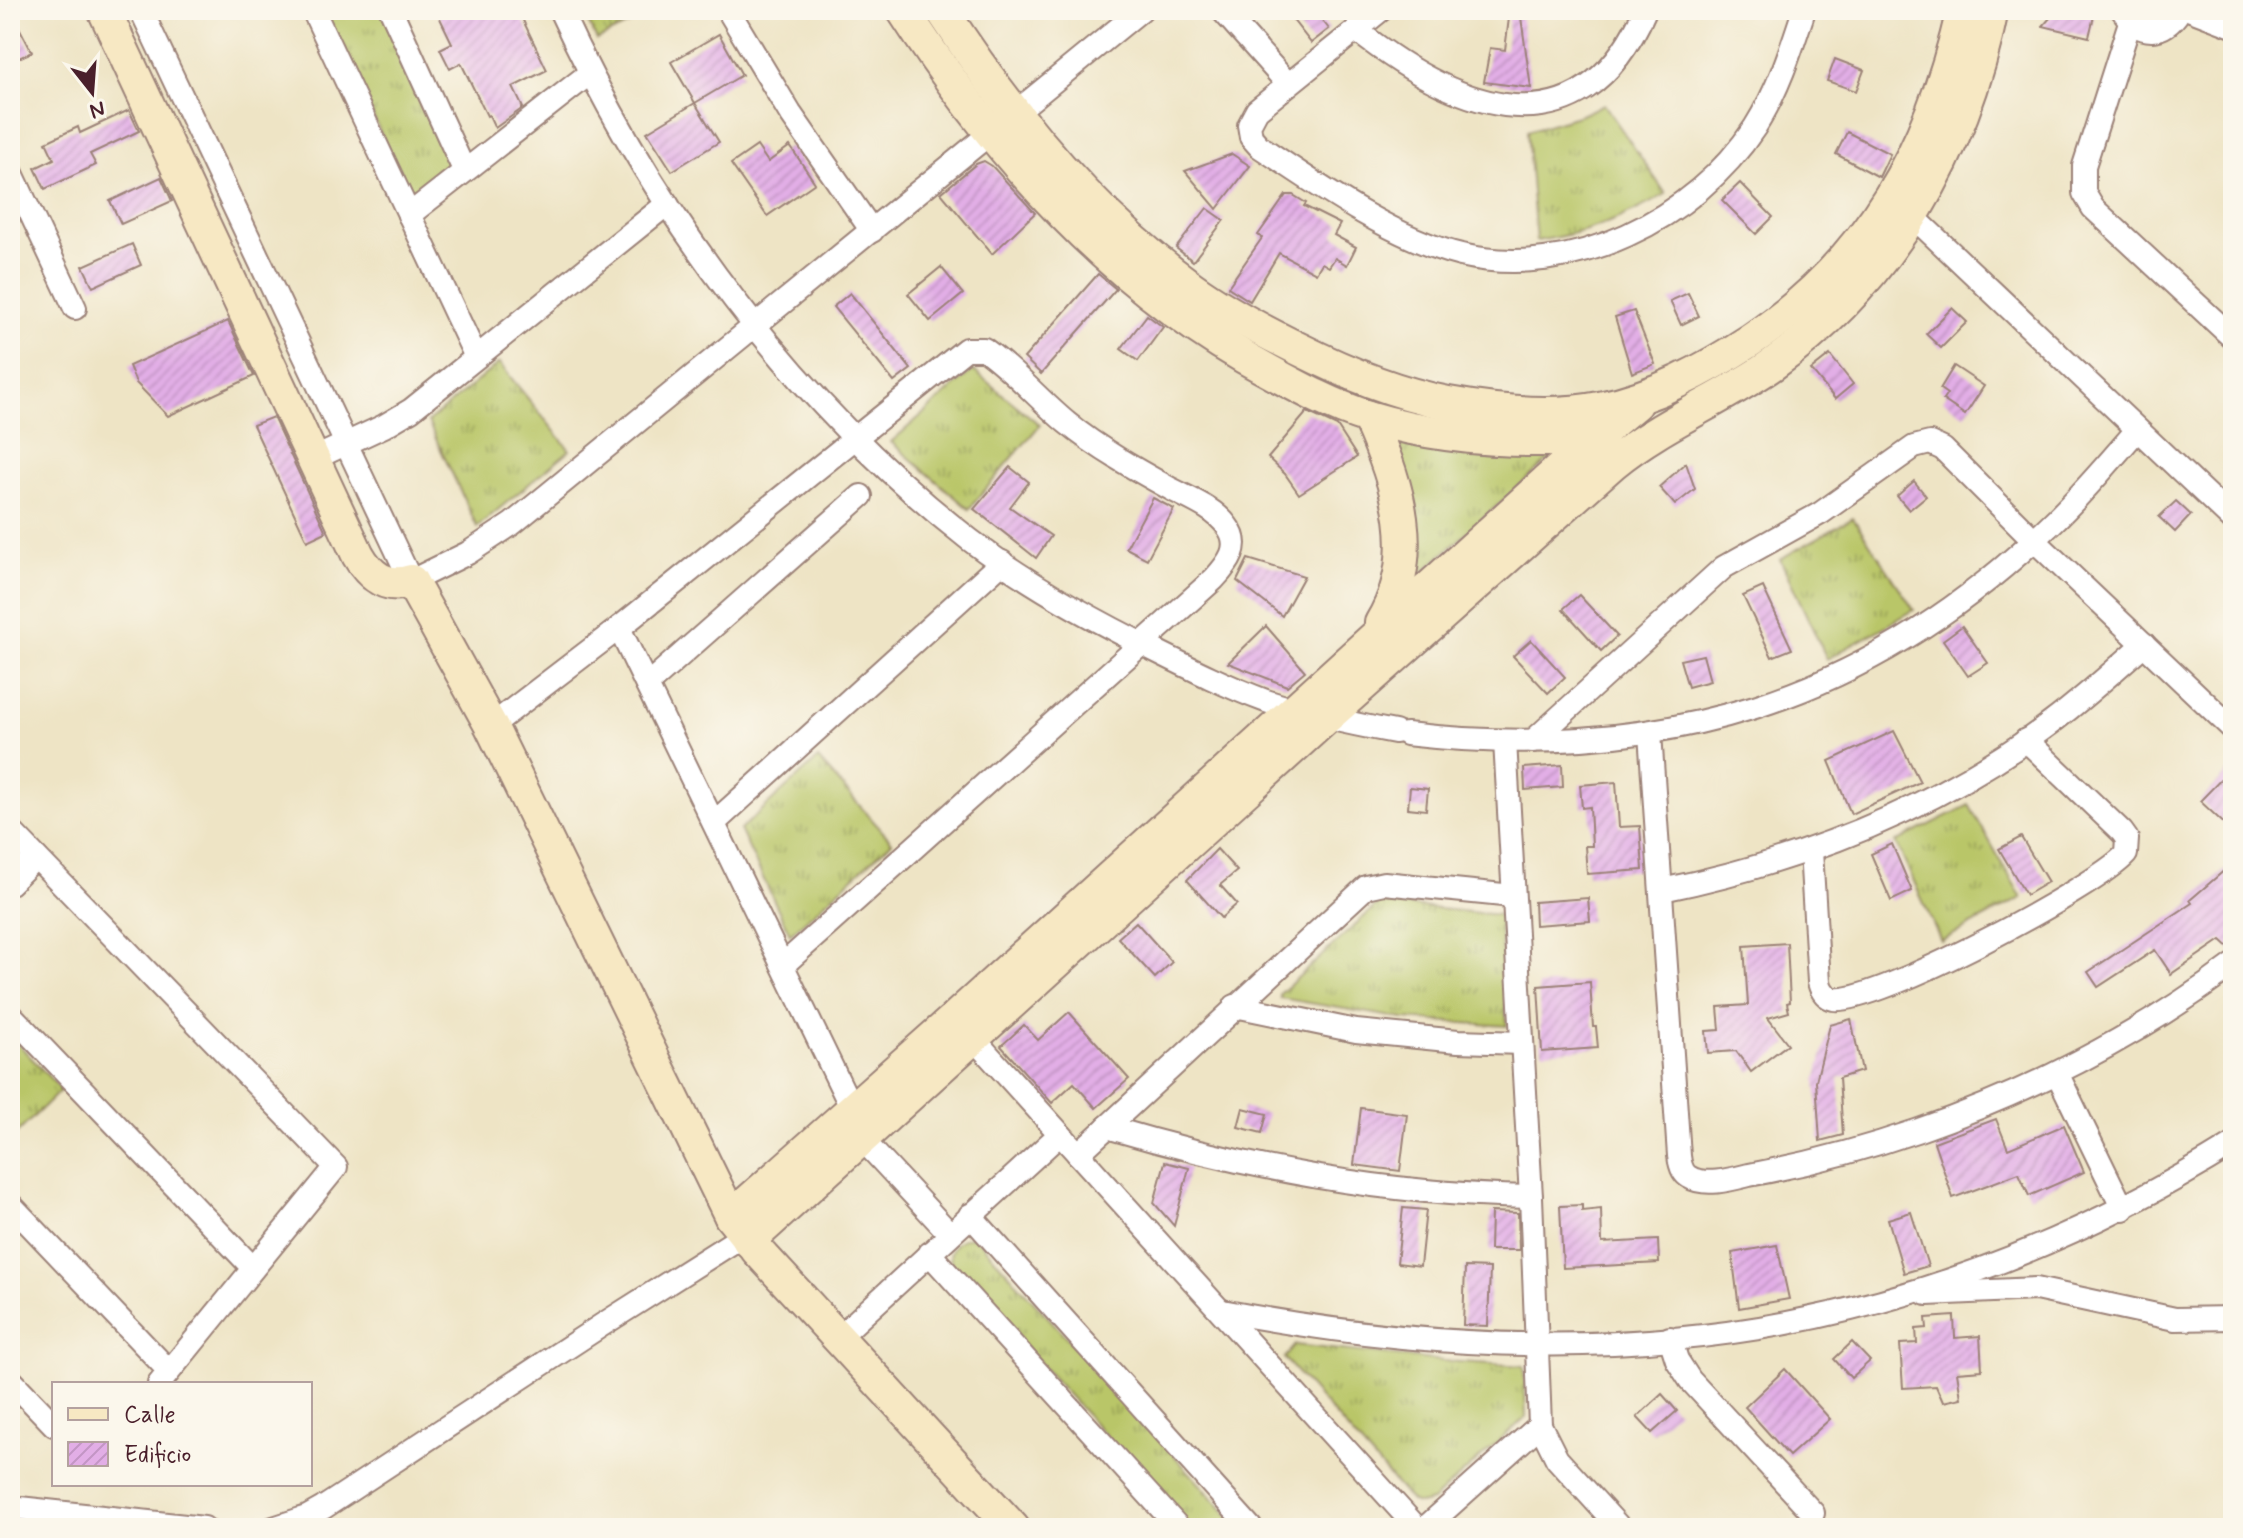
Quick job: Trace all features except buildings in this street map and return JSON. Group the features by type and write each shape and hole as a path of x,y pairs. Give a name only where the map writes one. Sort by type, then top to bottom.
{"street":[{"path":"104,10 368,571 384,582 394,584 411,581 468,553 512,524 1141,10"},
{"path":"141,10 411,581 491,726 741,1231 1013,1528"},
{"path":"313,10 476,357"},
{"path":"391,10 464,170"},
{"path":"560,10 590,73 667,204 754,325 856,436 941,516 1002,562 1065,603 1141,643 1209,677 1293,709 1326,718 1401,733 1533,741 1650,733 1746,712 1843,674 1880,655 1935,619 2034,540 2137,430"},
{"path":"728,10 790,113 872,231"},
{"path":"903,10 990,134 1082,234 1146,291 1214,340 1254,363 1324,399 1368,417 1423,430 1483,439 1546,441 1594,438 1669,425"},
{"path":"942,10 1015,113 1055,162 1105,214 1193,288 1285,342 1380,385 1409,395 1466,407 1529,412 1575,411 1601,408 1651,394"},
{"path":"1222,10 1288,84"},
{"path":"1381,10 1288,84 1251,119 1249,131 1259,146 1338,197 1435,246 1483,259 1531,260 1588,249 1628,235 1675,208 1718,173 1755,127 1769,103 1804,10"},
{"path":"1356,30 1395,58 1459,93 1518,108 1562,99 1599,76 1615,63 1645,10"},
{"path":"2180,10 2173,21 2160,30 2144,30 2127,16 2084,166 2084,193 2093,208 2233,338"},
{"path":"2191,10 2233,26"},
{"path":"964,1027 1293,709 1594,438 1630,407 1728,354 1790,311 1859,242 1902,207 1944,160 1958,125 1983,13"},
{"path":"409,215 590,73"},
{"path":"10,169 75,308"},
{"path":"313,459 397,419 667,204"},
{"path":"273,1528 307,1517 323,1508 741,1231 964,1027 1326,718 1598,476 1640,442 1743,383 1809,335 1868,277 1902,207"},
{"path":"1902,207 2233,520"},
{"path":"491,726 619,628 958,353 975,347 994,356 1049,407 1093,442 1218,516 1227,526 1234,542 1230,561 1214,579 783,965"},
{"path":"1372,638 1394,597 1403,562 1404,542 1397,494 1368,417 1380,385"},
{"path":"1575,411 1588,425 1594,438 1599,457 1598,476"},
{"path":"1533,741 1724,567 1843,499 1914,447 1930,443 1943,449 2233,729"},
{"path":"647,685 861,496"},
{"path":"714,823 1002,562"},
{"path":"619,628 857,1124 950,1234"},
{"path":"1662,890 1730,875 1811,851 1870,828 1926,801 2026,740 2075,704 2144,644"},
{"path":"1650,733 1679,1156 1683,1172 1689,1177 1709,1181 1735,1178 1841,1154 1954,1117 2057,1073 2139,1029 2233,965"},
{"path":"1811,851 1819,982 1825,996 1832,999 1856,995 1963,952 2053,904 2111,868 2126,854 2127,839 2122,832 2026,740"},
{"path":"1505,741 1531,1197 1540,1425 1557,1459 1618,1527"},
{"path":"10,830 336,1167 164,1377 10,1204"},
{"path":"10,883 36,857"},
{"path":"1078,1154 1235,1006 1372,884 1513,896"},
{"path":"1235,1006 1356,1031 1432,1039 1522,1043"},
{"path":"10,1014 253,1268"},
{"path":"964,1027 1417,1528"},
{"path":"2057,1073 2123,1209"},
{"path":"1107,1127 1228,1161 1332,1181 1440,1194 1531,1197"},
{"path":"839,1337 1060,1134"},
{"path":"1222,1311 1386,1337 1538,1343 1670,1338 1773,1326 1902,1296 2061,1238 2123,1209 2233,1145"},
{"path":"970,1215 1251,1528"},
{"path":"929,1253 1179,1528"},
{"path":"1902,1296 2036,1289 2175,1319 2233,1318"},
{"path":"1670,1338 1677,1360 1690,1380 1813,1513"},
{"path":"10,1379 52,1423"},
{"path":"1425,1528 1540,1425"},
{"path":"10,1507 204,1528"}],"green space":[{"path":"324,10 382,10 454,167 412,201"},
{"path":"582,10 658,10 597,40"},
{"path":"1604,104 1666,194 1603,224 1536,241 1527,131 1581,115"},
{"path":"499,363 570,450 477,527 428,422"},
{"path":"973,370 1040,425 969,509 891,442"},
{"path":"1391,439 1556,453 1415,579 1419,541 1416,506 1407,473"},
{"path":"1853,518 1914,610 1827,659 1780,559"},
{"path":"818,759 892,842 790,934 740,830"},
{"path":"1969,805 2022,898 1941,941 1896,842"},
{"path":"1379,903 1499,915 1507,1026 1404,1019 1280,998 1280,994"},
{"path":"10,1035 61,1090 10,1140"},
{"path":"970,1237 977,1239 1240,1528 1190,1528 955,1271 952,1249 959,1241"},
{"path":"1295,1345 1443,1361 1524,1366 1526,1417 1432,1501 1412,1502 1284,1358"}]}
